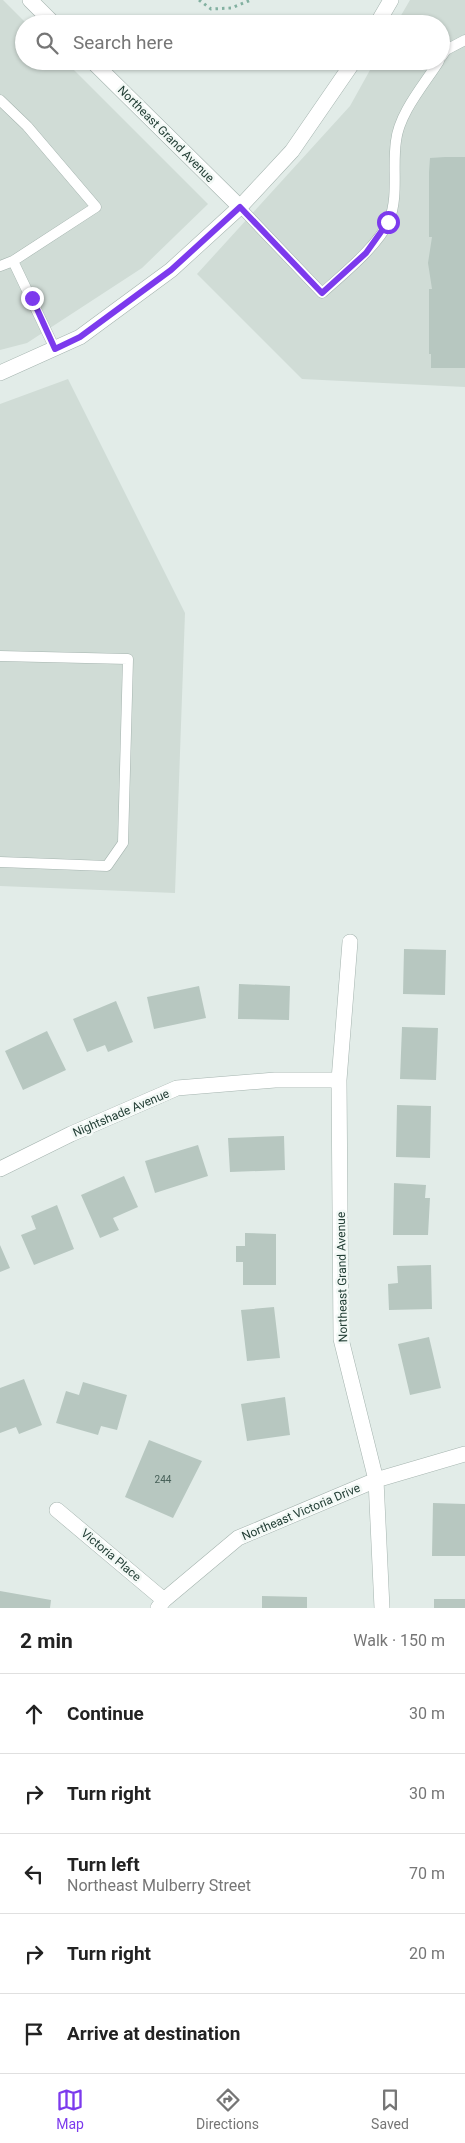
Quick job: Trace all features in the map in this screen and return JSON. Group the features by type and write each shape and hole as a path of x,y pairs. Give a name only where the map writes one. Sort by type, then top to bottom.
{"street":[{"path":"30,0 45,15"},
{"path":"382,15 391,0"},
{"name":"Northeast Grand Avenue","path":"101,70 240,207"},
{"path":"0,373 80,337 171,270 240,207 292,151 348,70"},
{"name":"Northeast Grand Avenue","path":"350,942 339,1080 341,1339 376,1480 382,1608"},
{"name":"Nightshade Avenue","path":"0,1169 71,1134 177,1088 275,1080 339,1080"},
{"name":"Northeast Victoria Drive","path":"161,1604 238,1538 376,1480 465,1454"},
{"name":"Victoria Place","path":"57,1510 161,1604"}],"lane":[{"path":"450,48 465,40"},
{"path":"240,207 322,293 366,253 388,222 395,200 398,128 433,70"},
{"path":"0,100 27,126 96,207 13,261 0,266"},
{"path":"13,261 55,349"},
{"path":"0,656 128,659 123,843 107,866 0,862"}],"path":[{"path":"199,0 211,9 231,8 251,0"}],"shaded area":[{"path":"0,0 3,0 18,15 15,15 15,70 74,70 208,204 142,268 27,343 0,350"},
{"path":"410,0 465,0 465,387 302,379 197,274 350,106 370,70 450,70 450,15 401,15"},
{"path":"68,379 185,613 175,893 0,886 0,404"}],"building":[{"path":"465,157 465,368 431,368 431,354 429,354 429,289 432,289 428,263 432,237 429,237 430,158"},
{"path":"404,949 446,950 445,995 403,994"},
{"path":"239,984 290,986 289,1020 238,1019"},
{"path":"199,986 206,1018 154,1029 147,997"},
{"path":"116,1001 133,1042 108,1052 105,1045 87,1052 73,1019"},
{"path":"402,1027 438,1028 436,1080 400,1079"},
{"path":"47,1031 66,1070 23,1090 5,1051"},
{"path":"397,1105 431,1106 430,1158 396,1157"},
{"path":"284,1136 285,1170 230,1172 228,1138"},
{"path":"198,1145 208,1176 155,1193 145,1161"},
{"path":"124,1176 138,1207 113,1218 119,1230 100,1238 81,1195"},
{"path":"394,1183 426,1185 425,1198 430,1198 428,1235 393,1235"},
{"path":"57,1205 74,1249 34,1265 21,1235 36,1229 31,1216"},
{"path":"245,1233 276,1234 276,1285 243,1285 243,1262 236,1262 236,1246 245,1246"},
{"path":"0,1245 10,1268 0,1272"},
{"path":"431,1265 432,1309 389,1310 388,1284 398,1283 397,1266"},
{"path":"274,1307 280,1358 247,1361 241,1310"},
{"path":"429,1337 441,1388 410,1395 398,1344"},
{"path":"24,1379 42,1425 19,1434 16,1427 0,1433 0,1388"},
{"path":"83,1382 127,1395 117,1430 101,1426 98,1435 56,1423 66,1391 79,1395"},
{"path":"285,1397 290,1435 247,1441 241,1404"},
{"path":"149,1440 202,1461 173,1518 125,1497"},
{"path":"433,1503 465,1504 465,1556 432,1556"},
{"path":"0,1591 51,1600 50,1608 0,1608"},
{"path":"262,1596 307,1597 307,1608 262,1608"},
{"path":"434,1599 465,1599 465,1608 434,1608"}],"route":[{"path":"32,298 55,349 80,337 171,270 240,207 322,293 366,253 388,222"}]}
